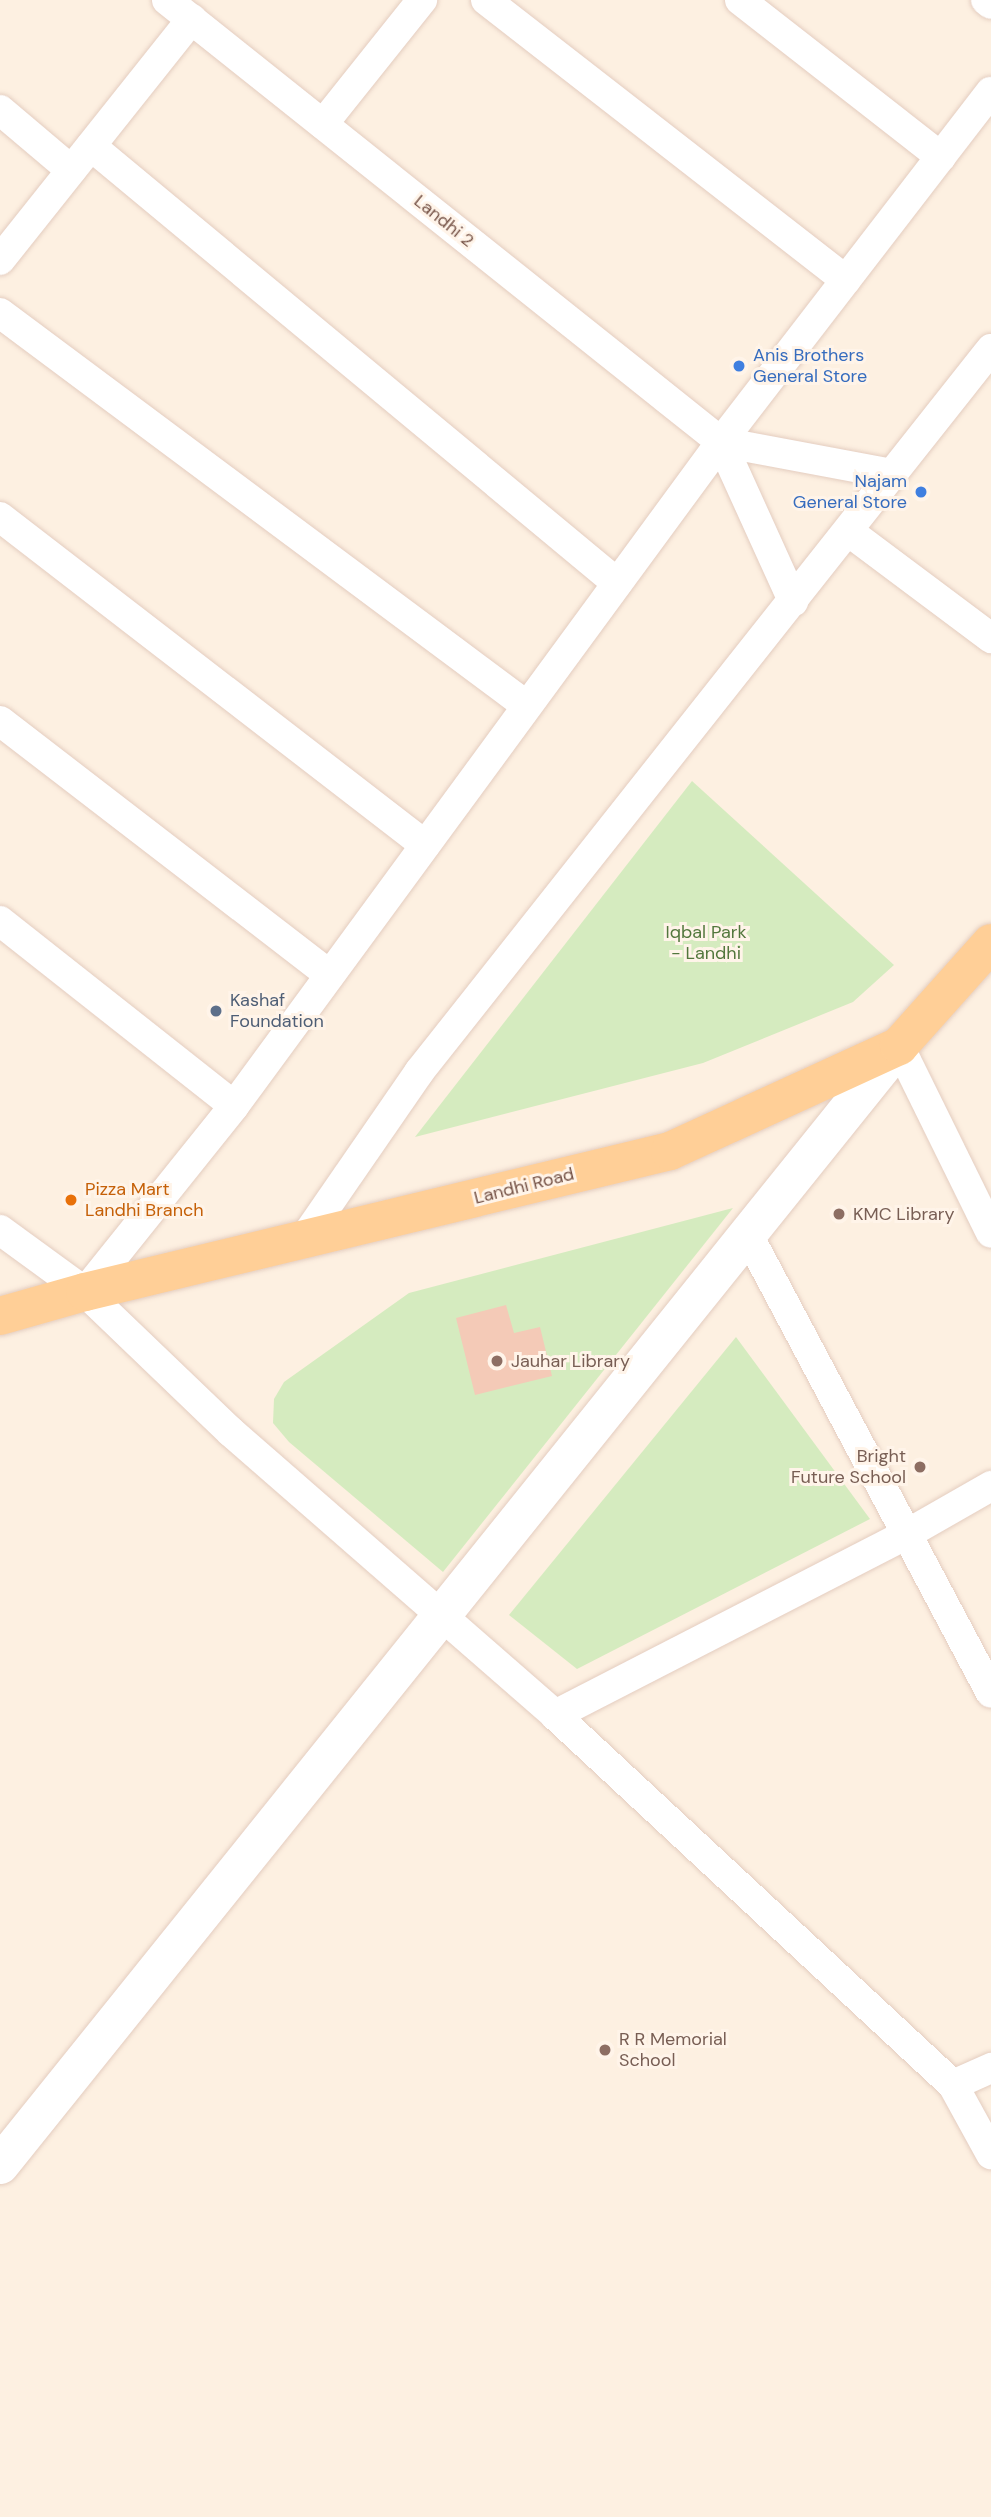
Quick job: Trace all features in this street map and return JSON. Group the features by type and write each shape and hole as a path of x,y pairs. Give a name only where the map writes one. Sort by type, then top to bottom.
{"main road":[{"name":"Landhi Road","path":"0,1316 85,1292 670,1151 899,1046 991,943"}],"street":[{"name":"Landhi 2","path":"167,0 721,442"},
{"path":"323,124 422,0"},
{"path":"486,0 846,280"},
{"path":"740,0 941,158"},
{"path":"986,0 991,4"},
{"path":"0,260 192,19"},
{"path":"85,1292 234,1106 721,442 991,92"},
{"path":"0,110 71,170"},
{"path":"91,146 617,583"},
{"path":"0,313 527,706"},
{"path":"304,1239 419,1072 991,349"},
{"path":"721,442 892,474"},
{"path":"721,442 793,601"},
{"path":"0,517 425,845"},
{"path":"848,531 991,638"},
{"path":"0,721 330,975"},
{"path":"0,921 234,1106"},
{"path":"0,2165 899,1046 991,1233"},
{"path":"0,1230 85,1292 231,1432 443,1614 555,1715 953,2085 991,2154"},
{"path":"748,1235 991,1693"},
{"path":"555,1715 907,1534 991,1486"},
{"path":"953,2085 991,2068"}],"green space":[{"name":"Iqbal Park - Landhi","path":"692,781 894,965 853,1002 703,1063 415,1137"},
{"path":"733,1208 443,1572 289,1442 273,1423 274,1399 284,1382 409,1293"},
{"path":"736,1337 870,1519 577,1669 509,1615"}],"building":[{"path":"506,1305 514,1333 540,1327 552,1376 475,1395 456,1318"}],"place":[{"name":"Anis Brothers General Store","path":"739,366"},
{"name":"Najam General Store","path":"921,492"},
{"name":"Kashaf Foundation","path":"216,1011"},
{"name":"Pizza Mart Landhi Branch","path":"71,1200"},
{"name":"KMC Library","path":"839,1214"},
{"name":"Jauhar Library","path":"497,1361"},
{"name":"Bright Future School","path":"920,1467"},
{"name":"R R Memorial School","path":"605,2050"}]}
